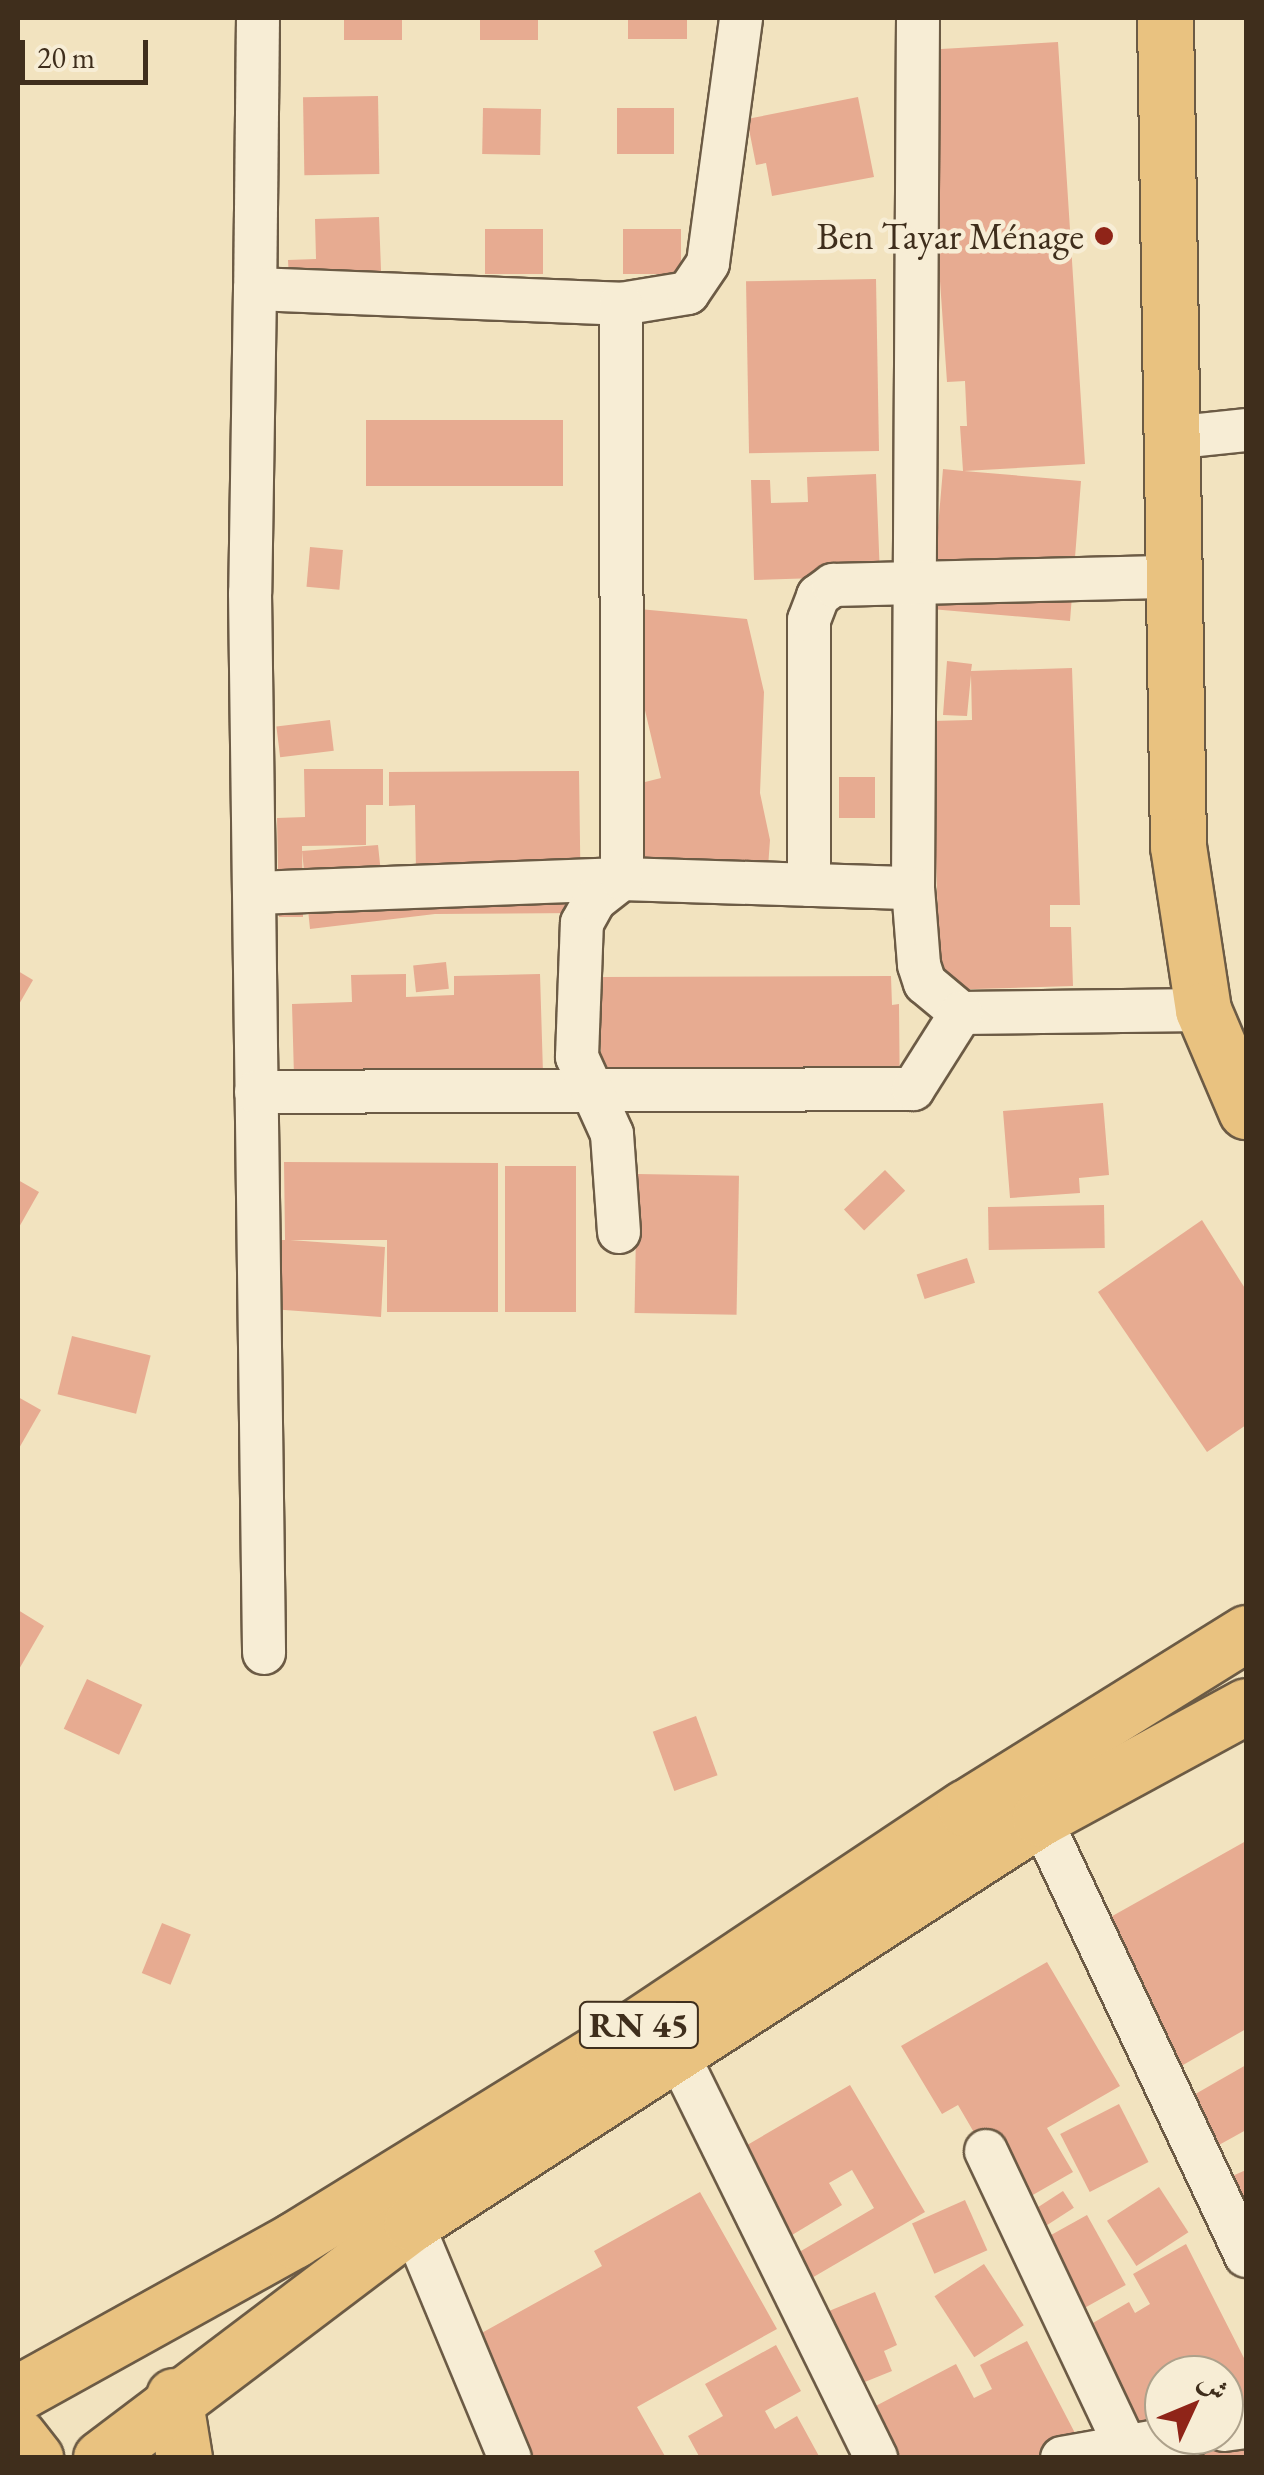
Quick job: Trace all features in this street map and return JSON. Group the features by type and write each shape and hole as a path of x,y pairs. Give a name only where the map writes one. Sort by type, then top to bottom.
{"main road":[{"path":"1164,18 1178,846 1203,1010 1246,1111"},
{"name":"RN 45","path":"18,2393 294,2240 571,2069 965,1808 1246,1633"},
{"name":"RN 45","path":"101,2458 174,2396 412,2223 1040,1818 1246,1706"},
{"path":"174,2396 184,2458"},
{"path":"18,2436 34,2458"}],"street":[{"path":"258,18 250,592 264,1653"},
{"path":"255,290 621,304 688,293 708,263 741,18"},
{"path":"918,18 913,888 926,983 961,1013 1203,1010"},
{"path":"621,304 622,879"},
{"path":"1170,438 1246,430"},
{"path":"809,885 810,620 818,596 834,585 915,588 1172,577"},
{"path":"256,893 622,879 913,888"},
{"path":"619,1232 612,1134 578,1057 582,922 595,900 622,879"},
{"path":"256,1092 590,1086 913,1089 961,1013"},
{"path":"1040,1818 1246,2256"},
{"path":"678,2055 876,2458"},
{"path":"986,2151 1129,2451 1062,2458"},
{"path":"412,2223 510,2458"}],"building":[{"path":"344,18 402,18 402,40 344,40"},
{"path":"480,18 538,18 538,40 480,40"},
{"path":"628,18 687,18 687,39 628,39"},
{"path":"1058,42 1085,464 964,471 1081,481 1070,621 931,609 943,469 963,471 960,426 967,426 965,381 947,382 924,50"},
{"path":"378,96 379,174 304,175 303,97"},
{"path":"858,97 874,177 772,196 766,163 756,165 747,119"},
{"path":"483,108 541,109 540,155 482,154"},
{"path":"617,108 674,108 674,154 617,154"},
{"path":"379,217 382,296 290,299 288,260 316,259 315,219"},
{"path":"485,229 543,229 543,274 485,274"},
{"path":"623,229 681,229 681,274 623,274"},
{"path":"876,279 879,451 749,453 746,281"},
{"path":"366,420 563,420 563,486 366,486"},
{"path":"876,474 880,576 754,580 751,480 770,480 771,503 808,502 807,477"},
{"path":"310,547 343,550 339,590 307,587"},
{"path":"639,609 747,619 764,692 760,793 770,840 766,895 648,895 633,832 637,784 661,778 643,702 636,701"},
{"path":"947,661 972,664 971,671 1072,668 1080,905 1050,905 1050,927 1071,927 1073,986 940,990 932,721 972,720 971,675 967,716 943,715"},
{"path":"330,720 334,751 280,757 276,727"},
{"path":"304,769 383,769 383,805 366,805 366,845 302,846 303,917 279,917 277,818 305,817"},
{"path":"579,771 581,913 435,914 310,929 302,851 378,845 385,911 386,875 416,874 415,805 389,806 389,772"},
{"path":"839,777 875,777 875,818 839,818"},
{"path":"446,962 449,989 416,992 413,965"},
{"path":"18,971 33,980 18,1006"},
{"path":"406,974 406,997 454,995 454,976 540,974 544,1106 295,1113 292,1004 352,1002 351,975"},
{"path":"891,976 892,1005 899,1004 900,1108 601,1106 601,977"},
{"path":"1103,1103 1109,1175 1079,1178 1080,1193 1010,1198 1003,1111"},
{"path":"284,1162 498,1163 498,1312 387,1312 387,1240 290,1240 385,1247 381,1317 271,1309 276,1240 285,1240"},
{"path":"505,1166 576,1166 576,1312 505,1312"},
{"path":"885,1170 905,1191 864,1230 844,1210"},
{"path":"637,1174 739,1176 737,1315 635,1313"},
{"path":"18,1180 39,1192 18,1229"},
{"path":"1104,1205 1105,1248 989,1250 988,1207"},
{"path":"1202,1220 1246,1290 1246,1425 1207,1452 1098,1292"},
{"path":"967,1258 975,1283 925,1299 917,1274"},
{"path":"72,1336 151,1356 136,1414 57,1394"},
{"path":"18,1397 41,1410 18,1450"},
{"path":"18,1610 44,1626 18,1671"},
{"path":"87,1679 142,1705 119,1755 64,1729"},
{"path":"696,1716 718,1775 674,1791 653,1732"},
{"path":"1246,1841 1246,2029 1169,2073 1091,1928"},
{"path":"162,1923 191,1935 171,1985 142,1973"},
{"path":"1047,1962 1120,2086 1047,2128 1073,2172 1031,2196 979,2141 958,2105 942,2114 901,2046"},
{"path":"1246,2065 1246,2130 1199,2156 1171,2108"},
{"path":"850,2085 925,2212 798,2286 784,2261 874,2208 852,2170 829,2183 842,2205 782,2241 730,2155"},
{"path":"1119,2104 1149,2162 1090,2192 1060,2134"},
{"path":"1246,2170 1246,2214 1230,2177"},
{"path":"1159,2187 1188,2232 1136,2266 1107,2221"},
{"path":"1063,2191 1074,2208 1040,2230 1029,2213"},
{"path":"700,2192 777,2329 637,2407 666,2458 506,2458 451,2350 602,2266 594,2251"},
{"path":"965,2200 987,2250 934,2274 912,2224"},
{"path":"1087,2215 1126,2285 1078,2312 1039,2242"},
{"path":"1186,2244 1242,2355 1144,2355 1144,2443 1062,2341 1129,2302 1135,2313 1150,2304 1133,2274"},
{"path":"984,2264 1024,2325 974,2357 935,2296"},
{"path":"875,2292 897,2345 884,2351 892,2371 830,2396 800,2323"},
{"path":"1027,2341 1088,2458 876,2458 868,2410 956,2364 974,2398 992,2389 980,2365"},
{"path":"776,2345 801,2391 765,2411 775,2429 797,2416 820,2458 700,2458 688,2436 723,2416 705,2384"},
{"path":"1244,2358 1246,2458 1199,2455 1244,2455"},
{"path":"1154,2455 1189,2458 1156,2458"}],"place":[{"name":"Ben Tayar Ménage","path":"1104,236"}]}
